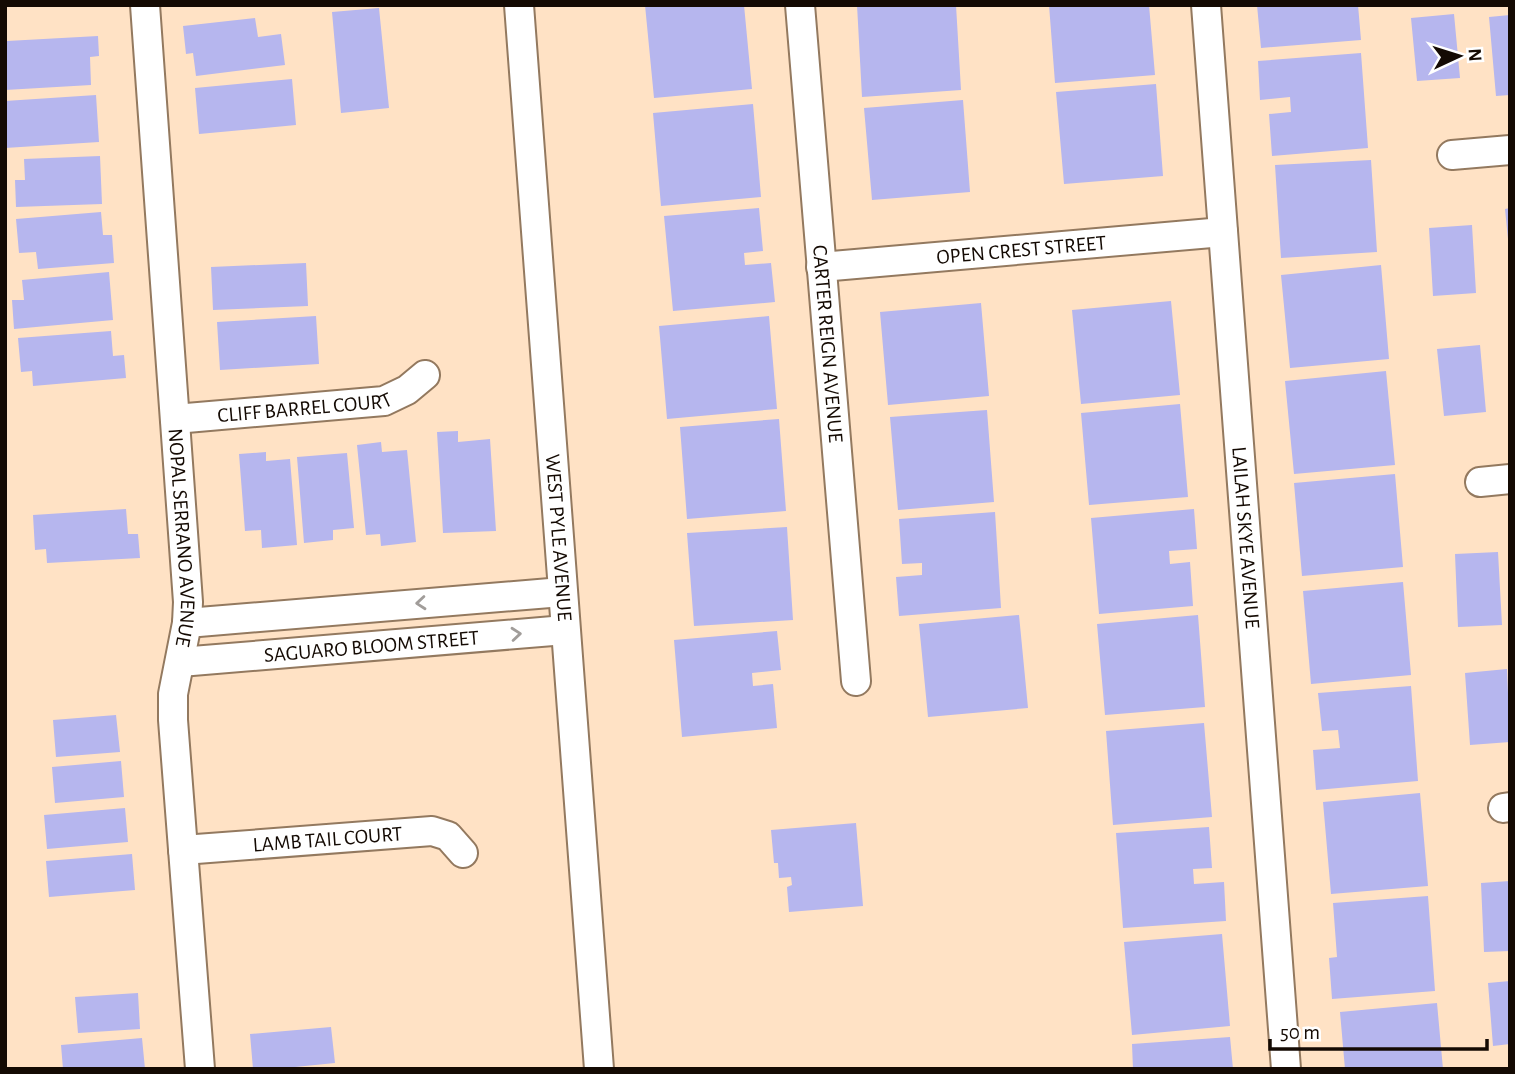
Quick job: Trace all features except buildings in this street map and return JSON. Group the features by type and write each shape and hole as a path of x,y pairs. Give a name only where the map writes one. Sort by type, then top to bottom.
{"street":[{"name":"NOPAL SERRANO AVENUE","path":"145,5 188,602 187,623 173,694 173,720 200,1069"},
{"name":"WEST PYLE AVENUE","path":"519,5 599,1069"},
{"name":"CARTER REIGN AVENUE","path":"800,5 856,681"},
{"name":"LAILAH SKYE AVENUE","path":"1206,5 1286,1069"},
{"path":"1452,155 1510,150"},
{"name":"OPEN CREST STREET","path":"821,267 1223,232"},
{"name":"CLIFF BARREL COURT","path":"175,419 384,401 407,390 425,374"},
{"path":"1480,482 1510,479"},
{"name":"SAGUARO BLOOM STREET","path":"187,623 562,592"},
{"path":"282,615 284,653"},
{"name":"SAGUARO BLOOM STREET","path":"180,662 565,630"},
{"name":"LAMB TAIL COURT","path":"183,850 432,831 448,836 463,853"}]}
